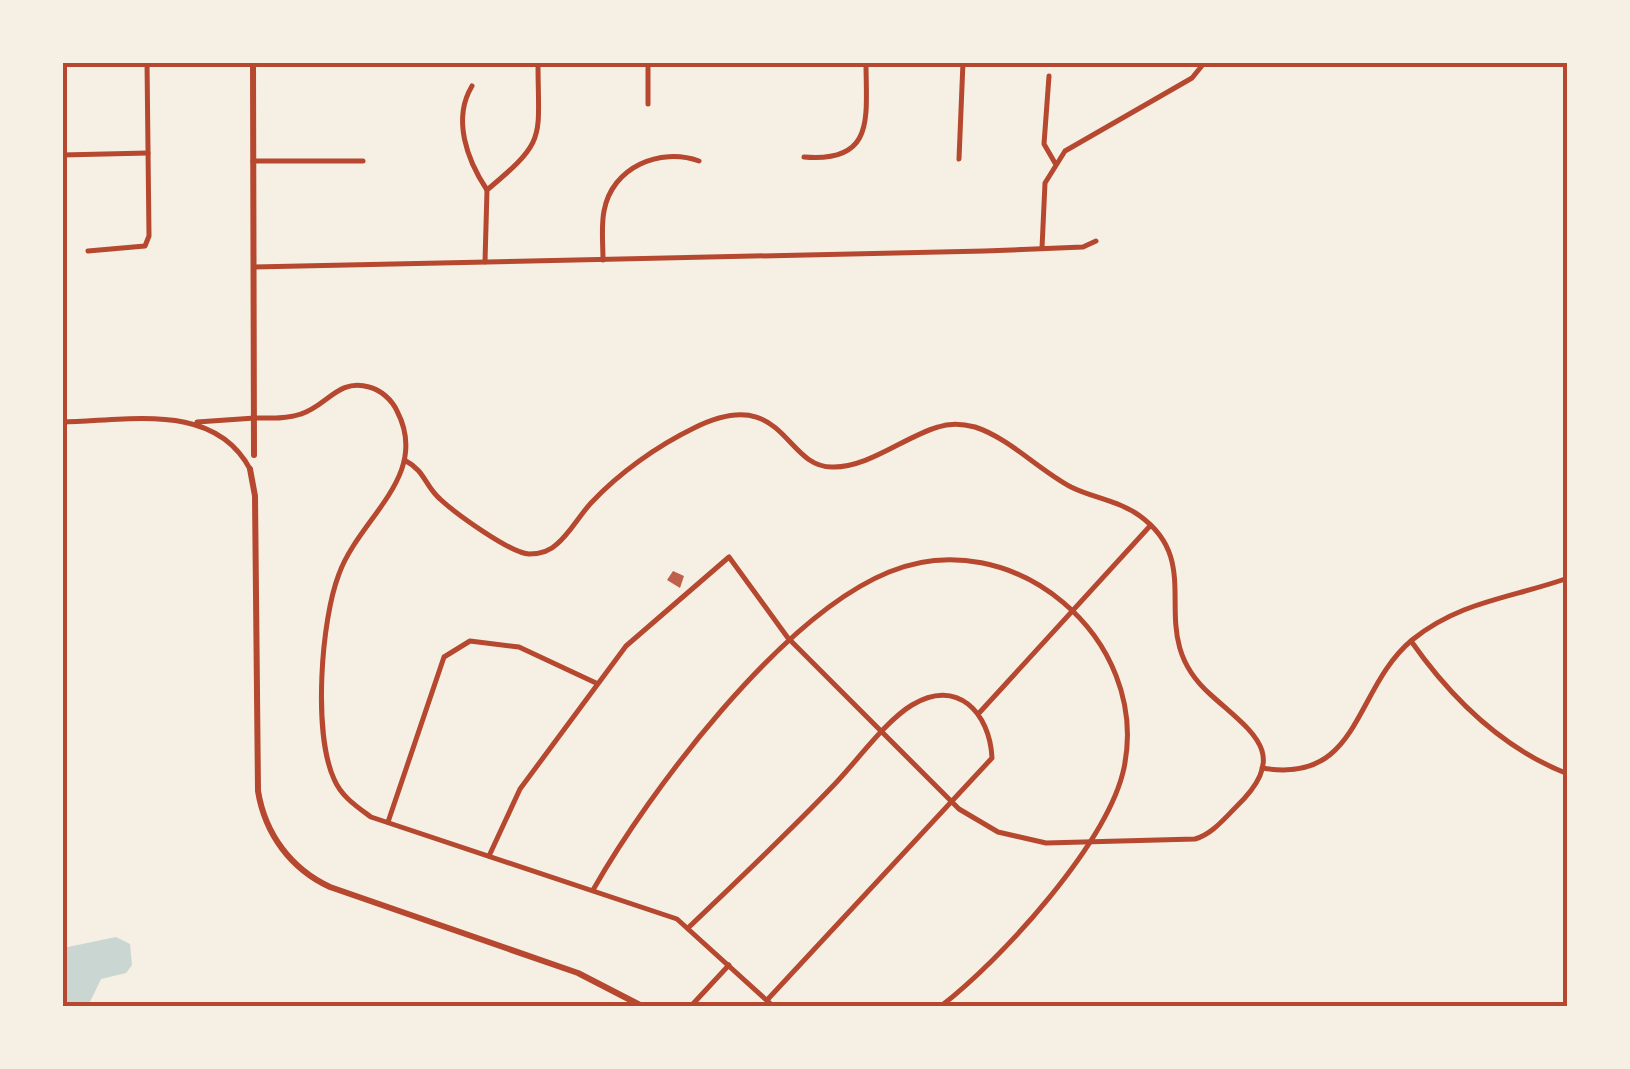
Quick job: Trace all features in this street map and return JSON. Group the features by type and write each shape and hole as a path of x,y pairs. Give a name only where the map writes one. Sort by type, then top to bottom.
{"main road":[{"path":"253,62 254,455"},
{"path":"250,469 255,496 258,791 266,821 283,850 308,875 330,886 588,977 642,1006"}],"street":[{"path":"88,251 145,246 149,236 147,62"},
{"path":"486,190 522,162 535,142 538,62"},
{"path":"648,62 648,104"},
{"path":"804,158 836,158 859,140 866,118 866,62"},
{"path":"958,159 963,62"},
{"path":"1042,248 1043,198 1055,163 1076,143 1192,78 1204,62"},
{"path":"1049,76 1044,144 1055,163"},
{"path":"472,86 464,100 464,136 474,171 486,190 485,262"},
{"path":"62,155 148,153"},
{"path":"603,260 604,208 626,174 651,158 676,156 699,161"},
{"path":"253,161 363,161"},
{"path":"254,267 1083,247 1096,241"},
{"path":"62,422 194,422 303,414 343,387 372,387 394,404 401,418 406,461 402,476 357,538 339,572 330,608 324,667 325,741 332,775 357,807 388,822 665,914 688,928 774,1006"},
{"path":"406,461 420,468 432,490 448,506 516,550 533,554 560,542 594,499 638,462 713,420 735,415 758,418 782,430 812,461 832,468 939,426 980,429 1054,478 1128,508 1151,525 1169,546 1176,568 1173,626 1184,662 1199,684 1255,732 1262,768 1251,793 1202,837 1046,842 998,832 952,802 792,641 754,597 730,558 626,646 520,789 488,856"},
{"path":"194,422 227,438 250,469"},
{"path":"250,469 254,455"},
{"path":"980,712 1151,525"},
{"path":"592,890 620,842 712,724 792,641 857,587 892,570 936,560 976,560 1007,568 1072,608 1094,635 1114,670 1123,703 1124,768 1093,842 1023,925 942,1006"},
{"path":"1262,768 1303,770 1339,749 1376,682 1411,641 1474,603 1568,578"},
{"path":"388,822 444,657 470,641 519,647 596,683"},
{"path":"1411,641 1444,685 1475,716 1520,749 1568,774"},
{"path":"688,928 911,705 940,694 966,700 980,712 991,737 992,758 768,999"},
{"path":"691,1006 729,965"}],"shaded area":[{"path":"116,937 130,944 132,965 126,973 101,979 88,1006 63,1006 63,948"}],"building":[{"path":"673,571 684,576 680,588 667,580"}]}
